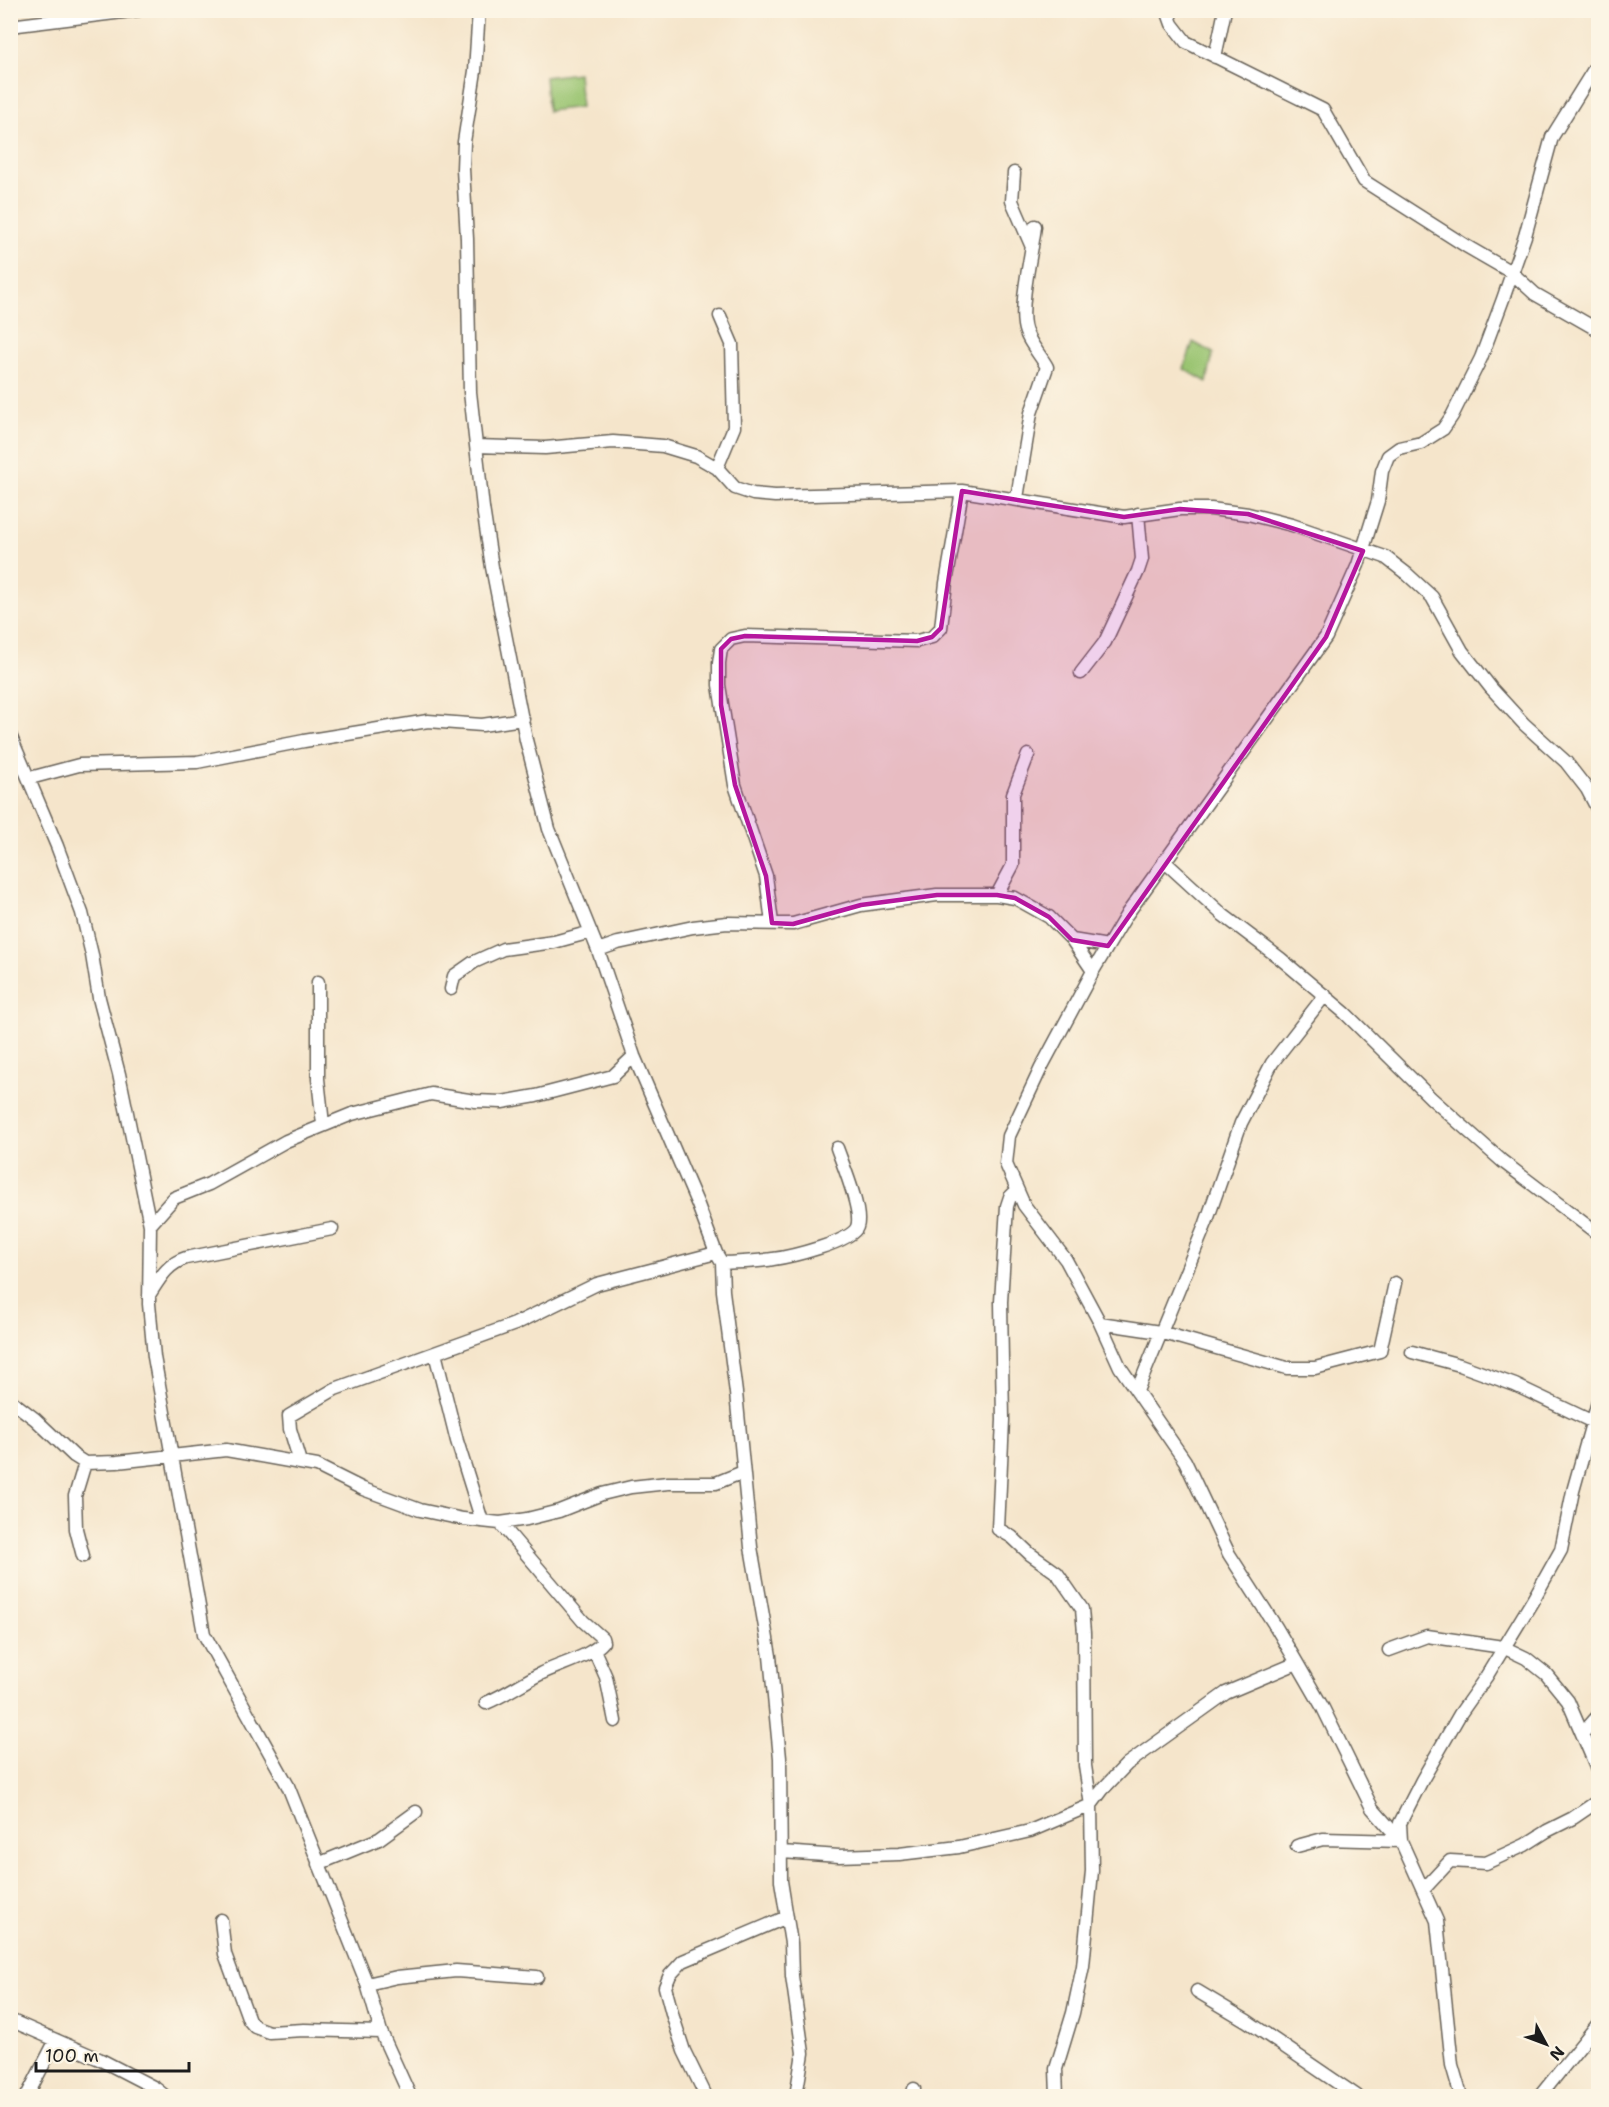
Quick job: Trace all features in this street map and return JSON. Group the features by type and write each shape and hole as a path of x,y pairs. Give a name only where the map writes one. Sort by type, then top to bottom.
{"street":[{"path":"479,10 475,71 464,142 463,168 470,392 492,567 541,804 549,829 598,950 633,1056 719,1258 736,1393 751,1547 770,1656 780,1758 781,1881 803,2053 796,2097"},
{"path":"1167,10 1172,24 1185,42 1323,110 1364,181 1511,272 1535,294 1599,330"},
{"path":"1215,57 1225,10"},
{"path":"10,26 135,11"},
{"path":"1401,1841 1372,1809 1323,1708 1276,1627 1229,1554 1185,1461 1120,1366 1066,1260 1024,1205 1006,1164 1009,1136 1041,1068 1108,946 1164,861 1326,637 1363,551 1378,501 1382,471 1388,456 1399,448 1421,443 1443,429 1452,416 1481,358 1503,299 1525,236 1552,137 1599,63"},
{"path":"1014,173 1012,201 1032,249"},
{"path":"1017,498 1031,413 1047,367 1029,339 1024,326 1024,304 1035,226"},
{"path":"717,468 734,427 732,344 720,316"},
{"path":"476,446 545,448 613,442 681,450 717,468 735,488 753,494 962,491 1017,498 1124,517 1180,509 1211,509 1248,514 1292,525 1385,557 1432,597 1462,651 1491,688 1524,724 1566,762 1587,789 1599,810"},
{"path":"772,922 766,876 747,826 733,773 718,685 722,649 731,639 745,636 917,641 932,637 941,628 962,491"},
{"path":"1081,673 1105,642 1138,571 1142,559 1138,514"},
{"path":"30,778 79,765 197,762 304,741 428,721 482,725 523,719"},
{"path":"10,735 30,778 82,913 99,998 118,1074 150,1225 149,1296 154,1357 170,1456 204,1634 288,1786 367,1984 381,2032 410,2097"},
{"path":"997,895 1013,865 1013,794 1028,755"},
{"path":"1164,861 1223,915 1325,995 1431,1098 1502,1161 1599,1234"},
{"path":"598,950 618,943 693,927 727,923 793,924 861,905 938,895 997,895 1015,898 1049,917 1072,940 1093,971"},
{"path":"451,989 454,976 474,962 503,949 554,942 591,932"},
{"path":"1072,940 1108,946"},
{"path":"318,982 318,1079 323,1124"},
{"path":"1137,1391 1206,1223 1241,1123 1272,1064 1325,995"},
{"path":"150,1225 174,1198 208,1184 286,1141 323,1124 377,1106 431,1094 475,1101 502,1102 536,1096 613,1076 633,1056"},
{"path":"300,1462 290,1429 289,1416 335,1389 515,1324 597,1284 719,1258 774,1259 834,1243 852,1234 857,1229 858,1210 837,1148"},
{"path":"1017,1190 1010,1197 1007,1206 1001,1302 1004,1420 998,1529 1012,1537 1030,1554 1057,1573 1082,1609 1084,1633 1085,1766 1091,1806 1092,1871 1083,1966 1073,2013 1056,2069 1057,2097"},
{"path":"149,1296 163,1273 174,1262 332,1229"},
{"path":"1100,1323 1160,1332 1287,1368 1315,1368 1380,1352 1395,1283"},
{"path":"1412,1352 1460,1365 1515,1385 1593,1422"},
{"path":"435,1353 457,1441 482,1521"},
{"path":"10,1400 85,1463 117,1462 226,1450 317,1466 363,1489 420,1510 501,1523 538,1516 602,1494 631,1487 668,1483 716,1483 743,1472"},
{"path":"1461,2097 1452,2065 1437,1921 1401,1841 1400,1822 1451,1729 1486,1677 1561,1550 1573,1491 1599,1402"},
{"path":"83,1556 76,1529 75,1496 85,1463"},
{"path":"486,1704 539,1674 594,1650 601,1645 603,1638 583,1621 501,1523"},
{"path":"1389,1650 1427,1636 1503,1647 1526,1658 1546,1674 1568,1701 1599,1772"},
{"path":"594,1650 606,1677 615,1721"},
{"path":"782,1852 839,1856 899,1854 959,1847 1030,1831 1091,1806 1102,1789 1127,1764 1226,1693 1297,1663"},
{"path":"1583,1733 1599,1716"},
{"path":"1424,1889 1450,1861 1486,1863 1525,1845 1599,1802"},
{"path":"318,1864 378,1839 416,1812"},
{"path":"1297,1846 1323,1839 1401,1841"},
{"path":"706,2097 684,2051 673,2017 665,1987 670,1975 683,1961 787,1917"},
{"path":"221,1920 229,1968 249,2020 255,2027 269,2032 304,2030 381,2032"},
{"path":"367,1984 397,1977 456,1971 537,1977"},
{"path":"1197,1991 1247,2021 1357,2097"},
{"path":"10,2019 124,2072 154,2088 165,2097"},
{"path":"1540,2097 1599,2024"},
{"path":"27,2097 56,2040"}],"highlighted area":[{"path":"962,491 1124,517 1180,509 1248,514 1363,551 1326,637 1108,946 1072,940 1049,917 1015,898 997,895 937,895 861,905 793,924 772,923 766,876 735,785 721,705 721,649 731,639 745,636 917,641 932,637 941,628"}],"green space":[{"path":"578,73 581,107 548,111 545,77"},
{"path":"1193,342 1213,353 1207,382 1184,369"}]}
